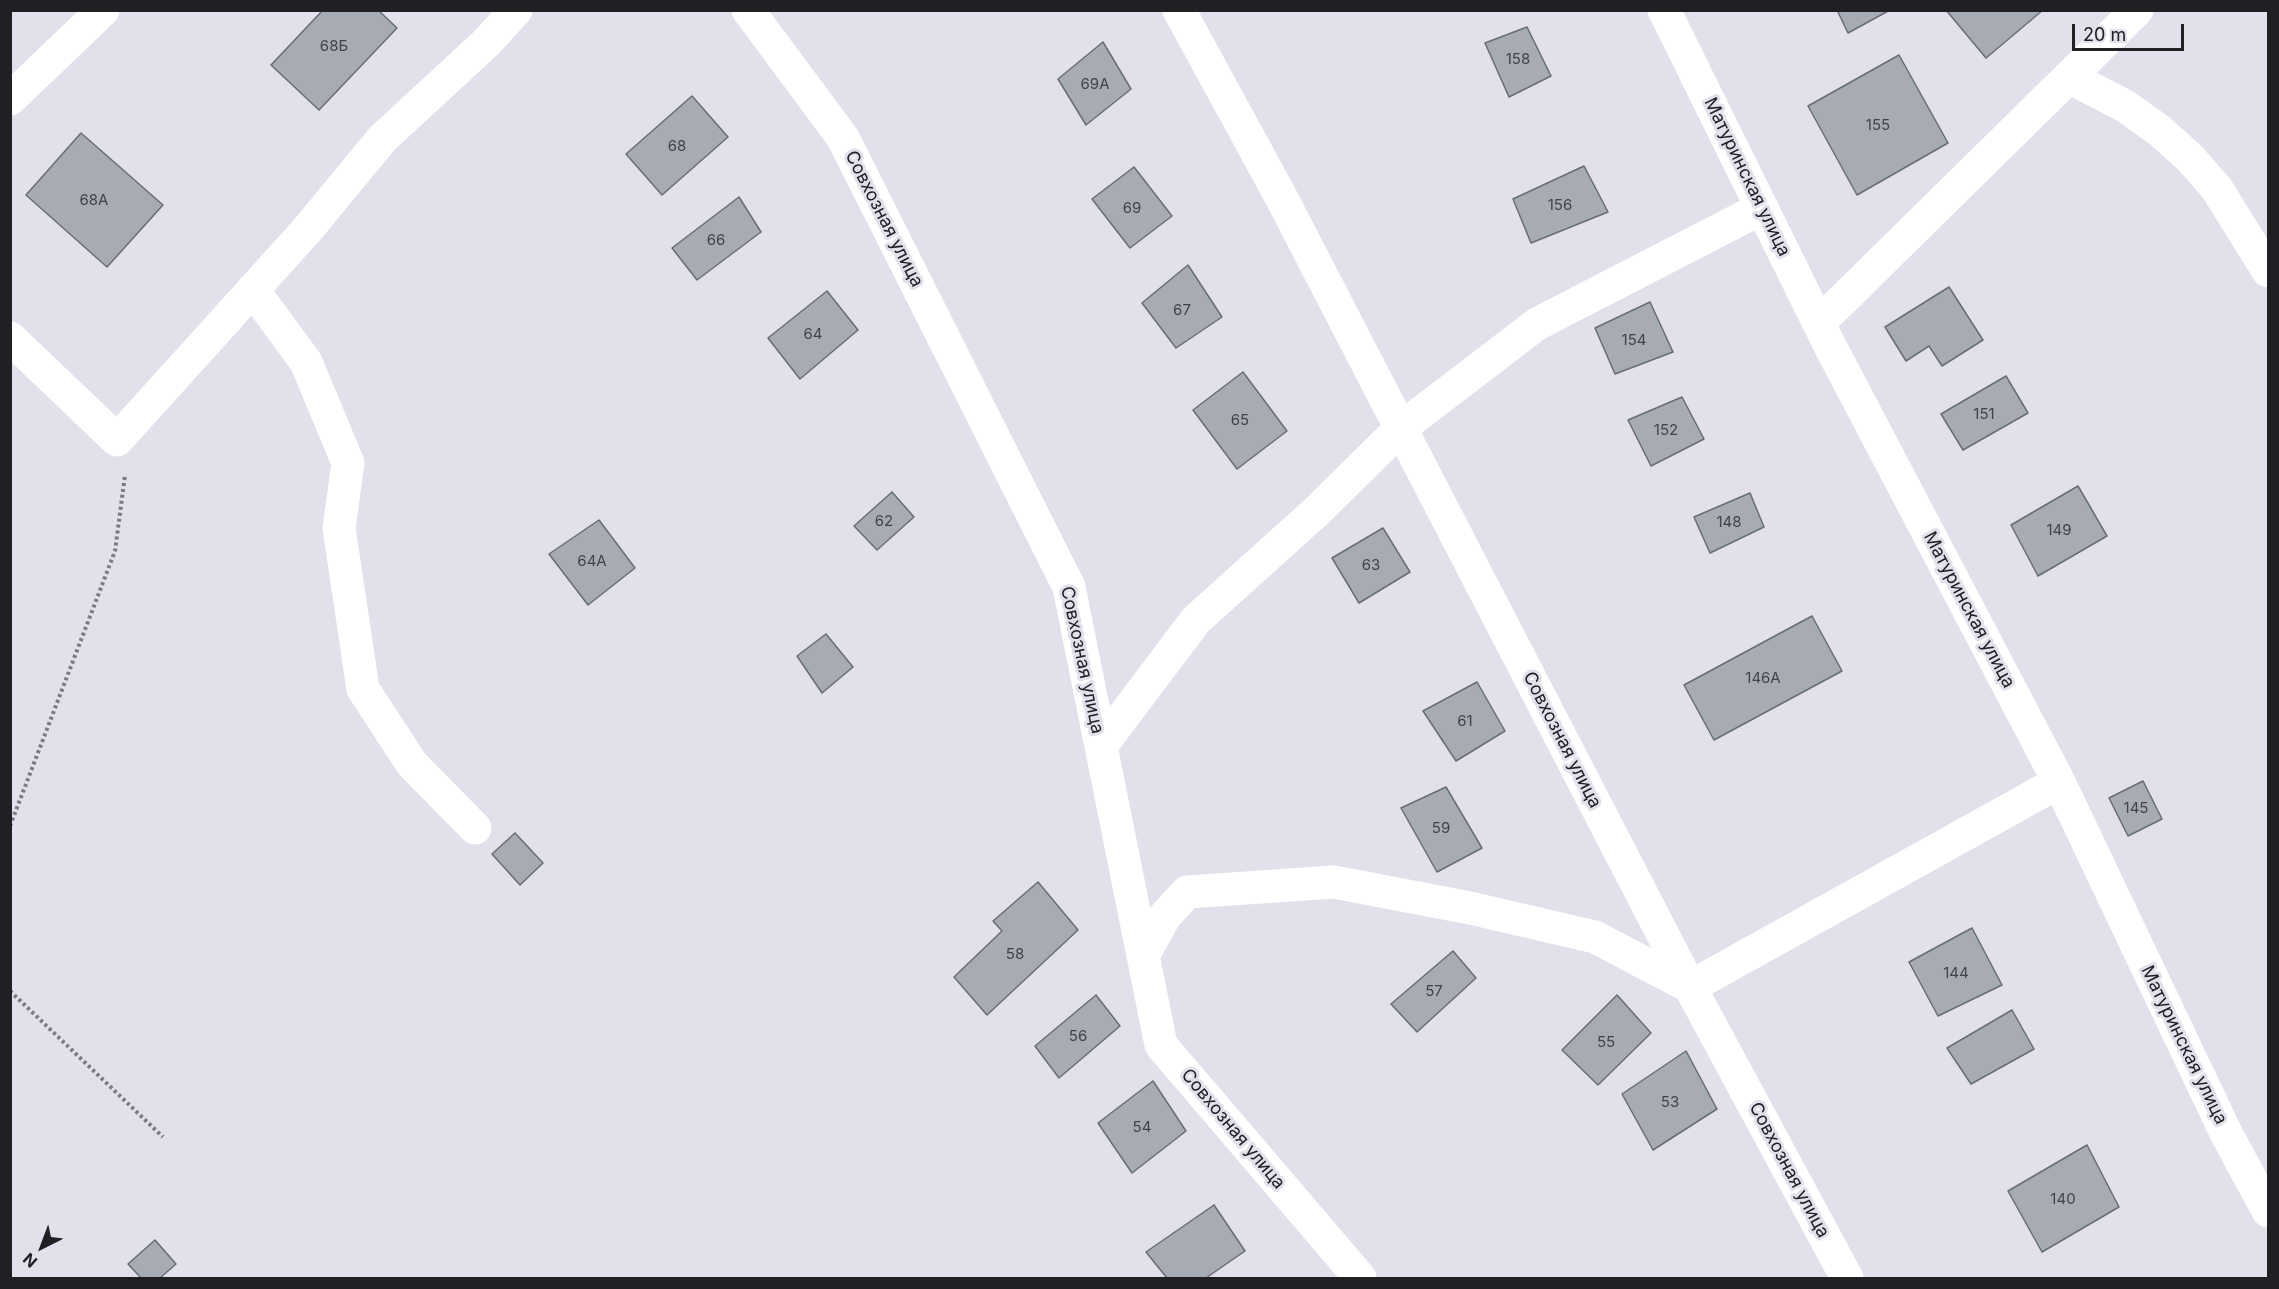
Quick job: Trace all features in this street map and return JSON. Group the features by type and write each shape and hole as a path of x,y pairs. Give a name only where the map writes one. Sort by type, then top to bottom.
{"street":[{"path":"10,99 103,10"},
{"path":"10,338 117,440 308,230 382,139 487,42 516,10"},
{"name":"Совхозная улица","path":"748,10 843,138 1069,586 1161,1045 1360,1278"},
{"name":"Совхозная улица","path":"1179,10 1280,195 1690,987 1847,1278"},
{"name":"Матуринская улица","path":"1664,10 1819,323 2059,782 2226,1133 2268,1211"},
{"path":"1819,323 2137,10"},
{"path":"2069,77 2126,106 2160,131 2190,158 2217,189 2268,271"},
{"path":"1101,746 1196,620 1317,511 1401,428 1537,324 1762,208"},
{"path":"253,290 306,362 348,463 339,528 363,689 412,764 475,828"},
{"path":"1143,956 1165,916 1187,892 1334,882 1470,908 1595,937 1690,987 2059,782"}],"path":[{"path":"10,826 115,551 122,509 126,459 117,440"},
{"path":"10,990 163,1137"}],"building":[{"path":"323,10 378,10 397,28 319,110 271,65"},
{"path":"1837,10 1890,10 1848,33"},
{"path":"1946,10 2043,10 1986,58"},
{"path":"1527,27 1551,76 1509,97 1485,43"},
{"path":"1103,42 1131,89 1086,125 1058,79"},
{"path":"1899,55 1948,143 1857,195 1808,106"},
{"path":"692,96 728,137 662,195 626,154"},
{"path":"81,133 163,205 107,267 26,195"},
{"path":"1584,166 1608,212 1531,243 1513,199"},
{"path":"1134,167 1172,216 1130,248 1092,199"},
{"path":"739,197 761,232 697,280 672,248"},
{"path":"1188,265 1222,317 1176,348 1142,303"},
{"path":"1949,287 1983,340 1942,366 1929,346 1906,361 1885,327"},
{"path":"827,291 858,330 800,379 768,338"},
{"path":"1650,302 1673,352 1615,374 1595,328"},
{"path":"1243,372 1287,431 1237,469 1193,410"},
{"path":"2006,376 2028,413 1963,450 1941,414"},
{"path":"1682,397 1704,439 1651,466 1628,420"},
{"path":"2078,486 2107,536 2038,576 2011,525"},
{"path":"892,492 914,517 877,550 854,526"},
{"path":"1750,493 1764,527 1710,553 1694,517"},
{"path":"599,520 635,568 588,605 549,554"},
{"path":"1383,528 1410,572 1359,603 1332,558"},
{"path":"1812,616 1842,671 1714,740 1684,685"},
{"path":"826,634 853,667 822,693 797,656"},
{"path":"1477,682 1505,731 1456,761 1423,711"},
{"path":"2143,781 2162,819 2128,836 2109,798"},
{"path":"1446,787 1482,848 1437,872 1401,808"},
{"path":"515,833 543,863 520,885 492,854"},
{"path":"1038,882 1078,930 987,1015 954,977 1002,931 993,921"},
{"path":"1972,928 2002,985 1938,1016 1909,962"},
{"path":"1453,951 1476,978 1417,1032 1391,1004"},
{"path":"1096,995 1120,1026 1059,1078 1035,1046"},
{"path":"1617,995 1651,1033 1598,1085 1562,1050"},
{"path":"2012,1010 2034,1049 1971,1084 1947,1048"},
{"path":"1686,1051 1717,1109 1653,1150 1622,1094"},
{"path":"1153,1081 1186,1131 1132,1173 1098,1123"},
{"path":"2087,1145 2119,1207 2042,1252 2008,1191"},
{"path":"1214,1205 1245,1251 1206,1278 1167,1278 1146,1252"},
{"path":"155,1240 176,1264 160,1278 141,1278 128,1264"}]}
